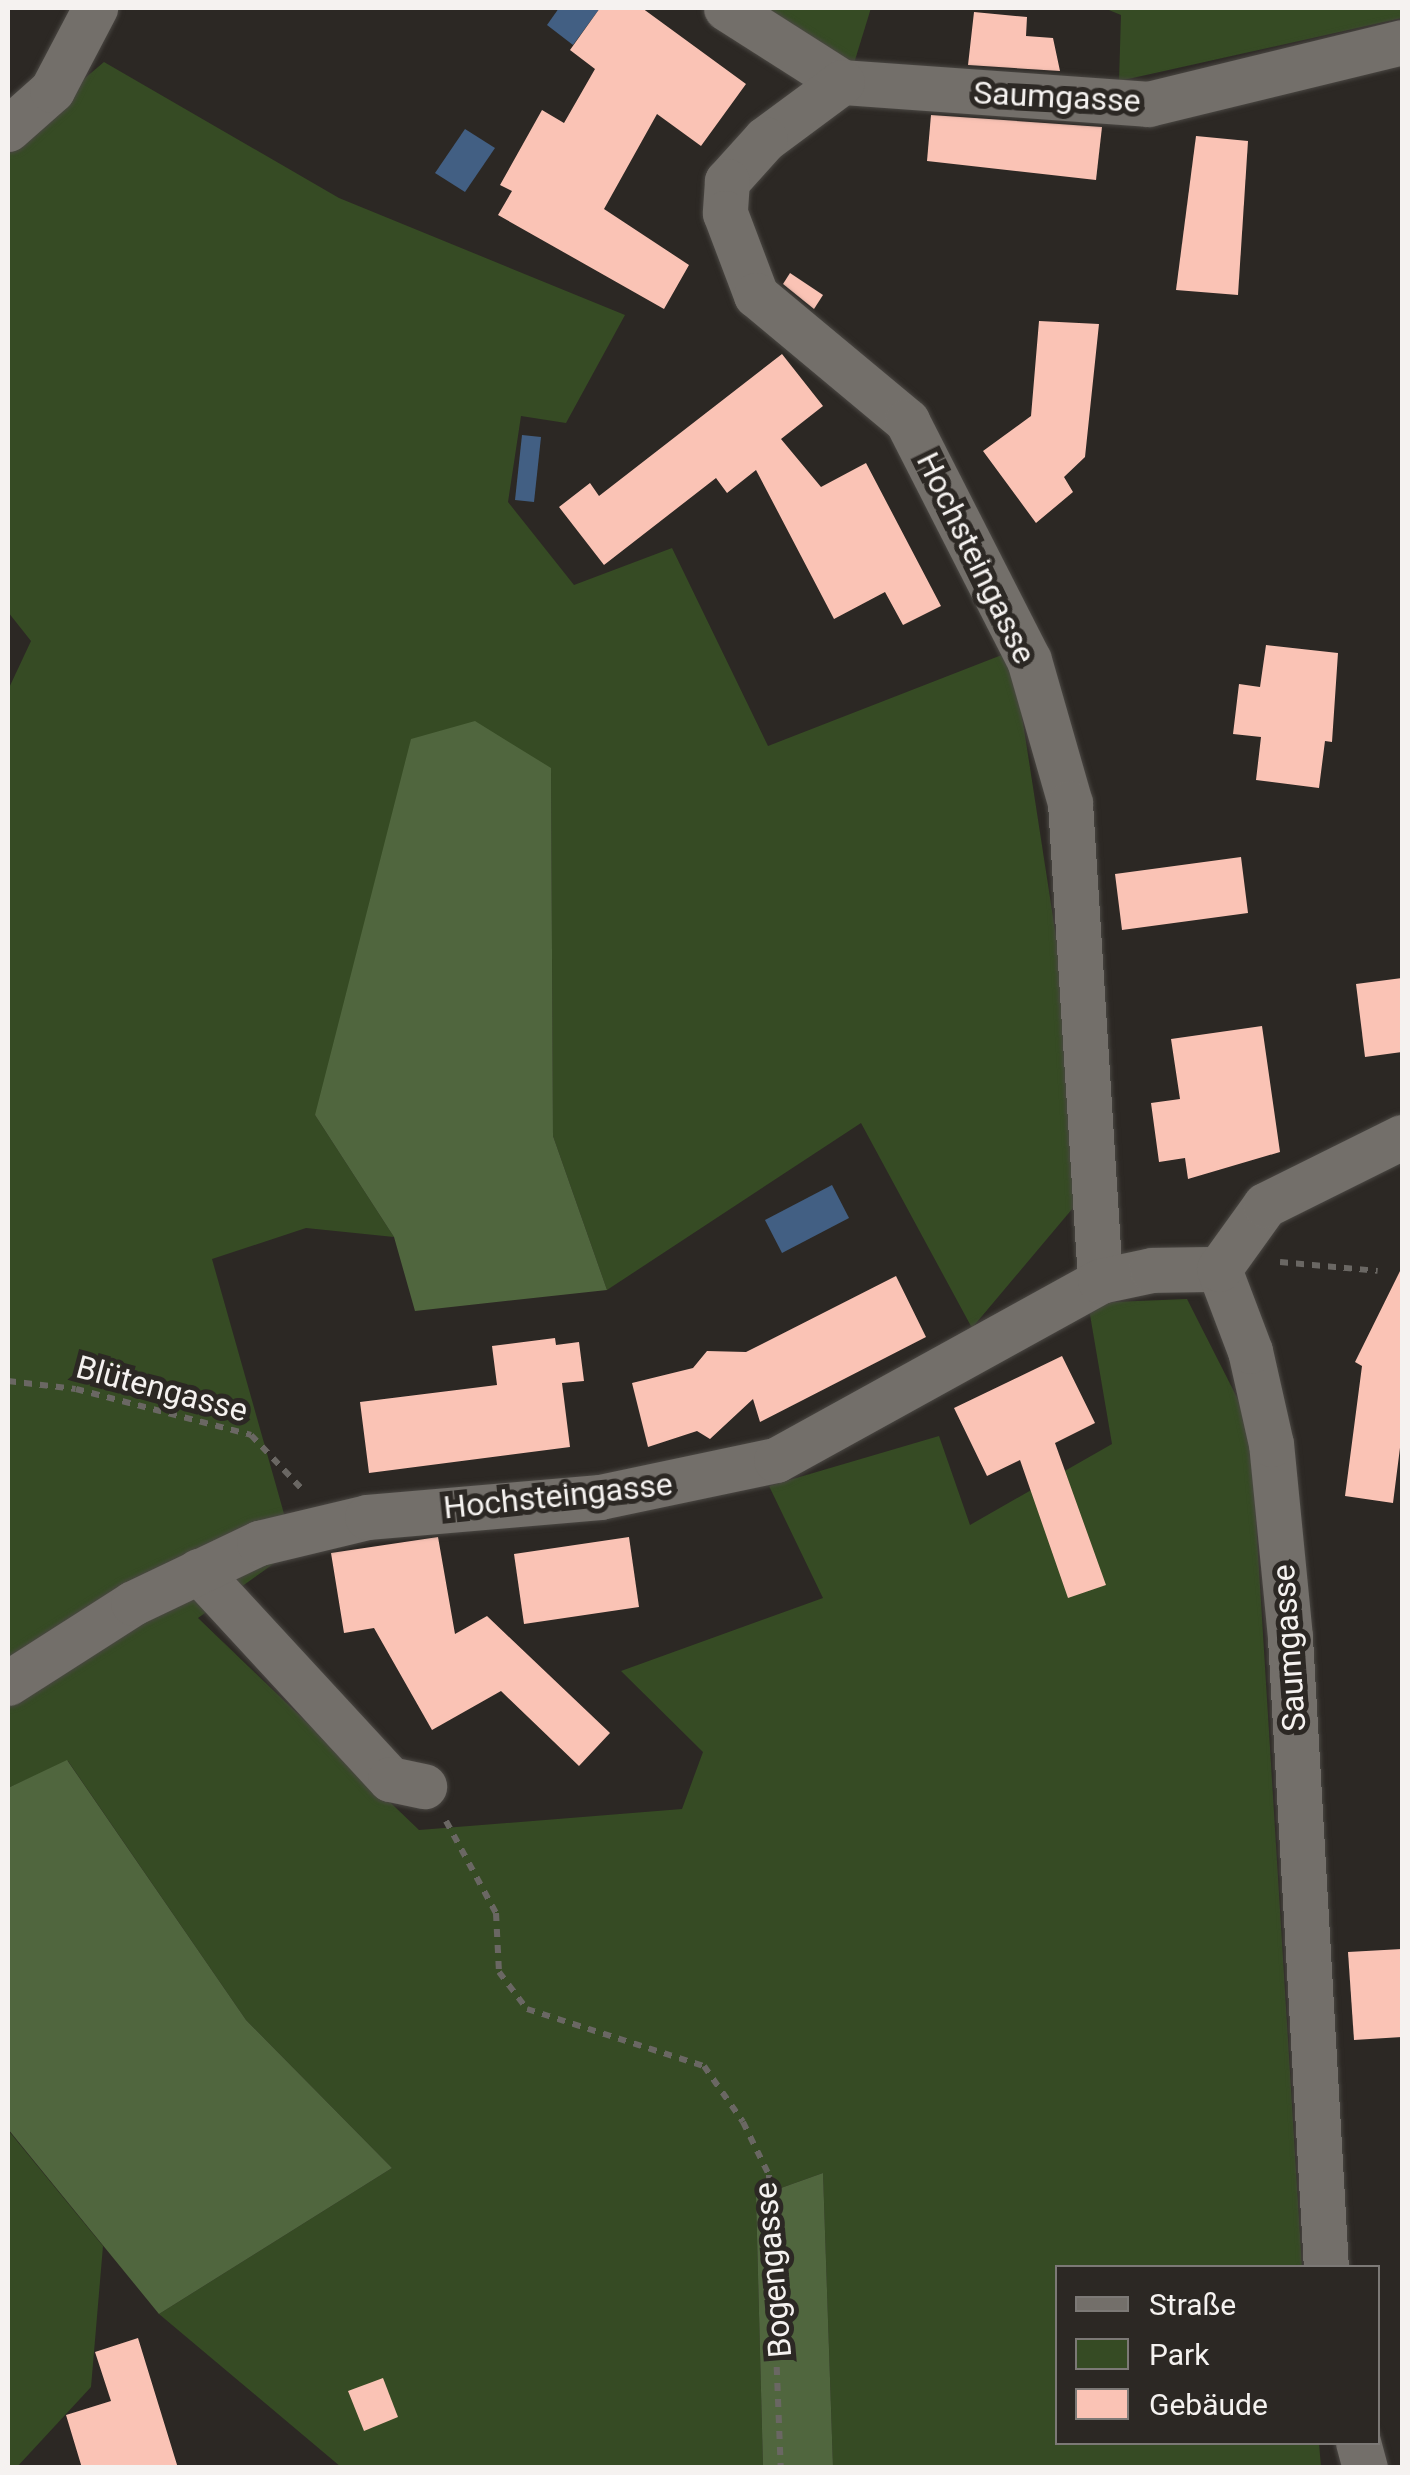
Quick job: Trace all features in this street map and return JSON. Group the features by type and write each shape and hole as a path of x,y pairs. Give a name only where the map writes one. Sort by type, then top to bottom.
{"street":[{"path":"8,129 52,90 95,8"},
{"name":"Saumgasse","path":"726,8 842,82 1148,104 1402,42"},
{"name":"Hochsteingasse","path":"842,82 765,140 728,181 725,213 756,295 907,421 1029,660 1070,803 1100,1281"},
{"path":"1219,1269 1265,1205 1402,1137"},
{"name":"Saumgasse","path":"1219,1269 1250,1351 1271,1444 1290,1637 1326,2265"},
{"name":"Hochsteingasse","path":"8,1683 80,1633 198,1571 318,1526 511,1500 600,1497 776,1460 1100,1281 1152,1270 1219,1269"},
{"path":"198,1571 390,1779 424,1786"}],"path":[{"path":"1219,1269 1308,1258 1378,1271"},
{"name":"Blütengasse","path":"8,1381 76,1389 252,1435 296,1475 318,1526"},
{"name":"Bogengasse","path":"424,1786 477,1869 496,1913 499,1972 527,2009 704,2066 744,2122 769,2175 781,2468"}],"green space":[{"path":"750,8 871,8 851,73"},
{"path":"1104,8 1402,8 1402,18 1119,81 1121,15"},
{"path":"104,62 339,198 625,315 566,423 521,416 508,502 574,585 672,548 768,746 1012,651 1094,1183 972,1328 861,1123 607,1290 553,1136 551,768 315,1115 394,1237 306,1228 212,1259 294,1549 198,1618 419,1830 682,1809 703,1752 621,1671 823,1598 769,1486 939,1436 970,1525 1112,1444 1088,1303 1187,1299 1250,1423 1302,2265 1055,2265 1055,2445 1319,2445 1321,2467 833,2467 823,2173 756,2197 763,2467 341,2467 159,2314 392,2168 246,2020 68,1761 8,1788 8,690 31,641 8,612 8,143"},
{"path":"475,721 551,768 553,1136 607,1290 415,1311 394,1237 315,1115 411,739"},
{"path":"67,1760 246,2020 392,2168 159,2314 8,2129 8,1788"},
{"path":"8,2130 103,2246 91,2387 16,2468 8,2467"},
{"path":"823,2173 833,2467 763,2467 756,2197"}],"water":[{"path":"559,8 600,8 573,45 547,25"},
{"path":"465,129 495,148 465,192 435,173"},
{"path":"522,435 541,437 534,502 515,500"},
{"path":"832,1185 849,1218 782,1253 765,1220"}],"building":[{"path":"600,8 642,8 746,84 701,146 657,114 604,209 689,265 664,309 498,215 512,191 500,185 542,110 564,123 595,69 570,50"},
{"path":"974,12 1027,17 1026,36 1053,38 1060,71 968,65"},
{"path":"931,115 1102,127 1096,180 927,161"},
{"path":"1196,136 1248,141 1238,295 1176,290"},
{"path":"790,273 823,295 814,309 783,284"},
{"path":"1039,321 1099,324 1085,457 1064,477 1073,492 1036,523 983,451 1031,416"},
{"path":"782,354 823,406 781,439 821,487 866,463 941,606 903,625 885,592 834,619 756,470 727,493 716,478 604,565 559,507 590,483 599,496"},
{"path":"1266,645 1338,653 1332,742 1325,741 1319,788 1256,780 1261,737 1233,734 1239,684 1260,687"},
{"path":"1241,857 1248,913 1122,930 1115,874"},
{"path":"1402,978 1402,1052 1365,1057 1356,984"},
{"path":"1262,1026 1280,1152 1188,1179 1185,1158 1159,1162 1151,1103 1180,1099 1171,1039"},
{"path":"1402,1267 1402,1432 1393,1503 1345,1496 1362,1366 1355,1362"},
{"path":"896,1276 926,1337 760,1422 753,1399 710,1439 697,1431 648,1447 632,1383 693,1368 707,1351 746,1352"},
{"path":"555,1338 556,1345 579,1342 584,1381 562,1383 570,1447 369,1473 360,1402 497,1385 492,1346"},
{"path":"1062,1356 1095,1423 1055,1443 1106,1585 1068,1598 1020,1460 987,1476 954,1408"},
{"path":"438,1537 455,1634 487,1616 610,1733 579,1766 501,1691 432,1730 374,1628 344,1633 331,1553"},
{"path":"629,1537 639,1607 524,1624 514,1554"},
{"path":"1402,1949 1402,2037 1354,2040 1348,1952"},
{"path":"138,2338 178,2468 82,2468 66,2415 111,2401 95,2352"},
{"path":"383,2378 398,2417 364,2431 348,2391"}]}
